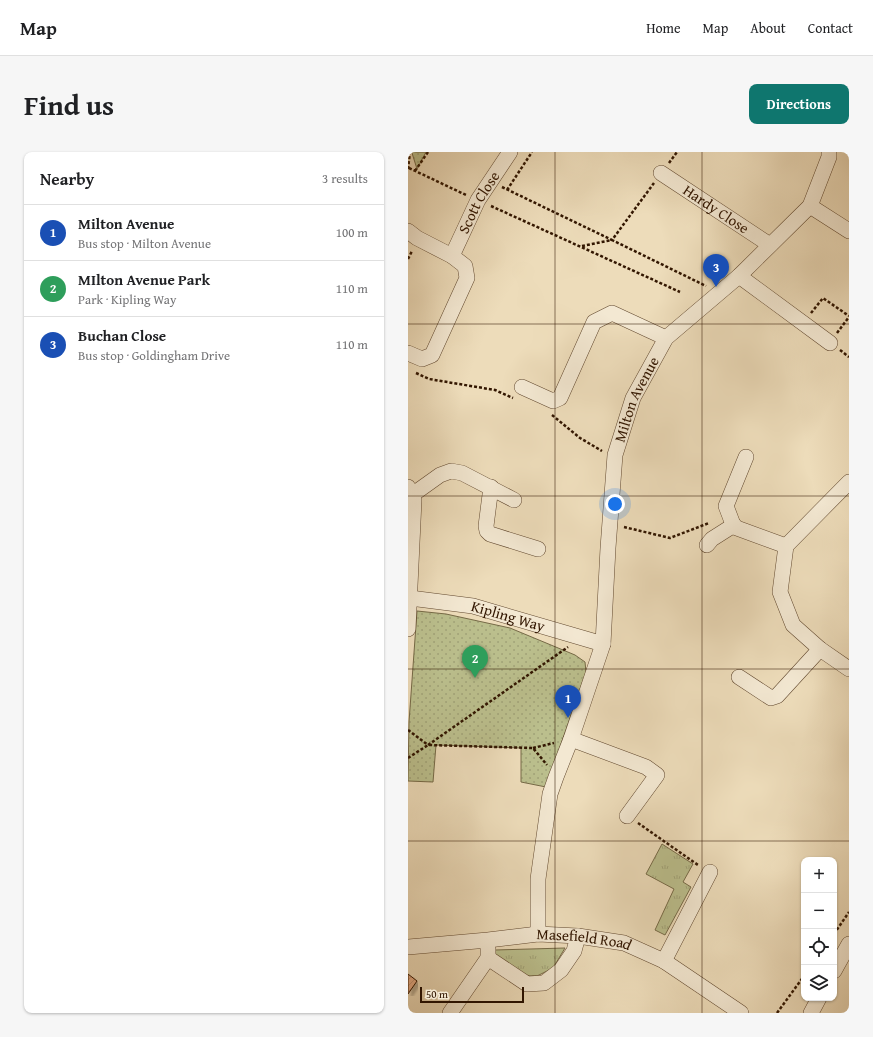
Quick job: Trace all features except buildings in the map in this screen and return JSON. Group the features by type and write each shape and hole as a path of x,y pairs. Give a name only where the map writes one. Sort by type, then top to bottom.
{"street":[{"name":"Scott Close","path":"452,256 478,200 510,152"},
{"path":"519,394 554,401 560,398 594,322 612,313 666,338 739,276 810,206 829,158 829,152"},
{"name":"Hardy Close","path":"661,173 770,245"},
{"path":"810,206 849,231"},
{"path":"408,231 417,238 452,256 465,266 467,278 432,355 422,359 408,353"},
{"path":"739,276 830,343"},
{"name":"Milton Avenue","path":"538,934 538,879 550,794 571,739 603,644 615,455 633,398 666,338"},
{"path":"746,458 743,480 726,506 734,527 786,546"},
{"path":"408,629 414,500 410,491 440,475 451,471 462,473 514,500"},
{"path":"849,482 786,546 780,592 793,625 820,649 849,669"},
{"path":"491,488 486,526 487,531 490,534 538,549"},
{"path":"707,545 732,520"},
{"name":"Kipling Way","path":"410,598 473,606 603,644"},
{"path":"739,677 771,698 777,696 820,649"},
{"path":"571,739 646,767 658,775 627,816"},
{"path":"664,961 710,872"},
{"name":"Masefield Road","path":"408,947 538,934 578,936 624,943 664,961 741,1013"},
{"path":"488,958 527,984 544,983 561,970 574,951 578,936"},
{"path":"450,1013 488,958 488,940"},
{"path":"837,966 849,944"},
{"path":"811,1013 817,1001"}],"path":[{"path":"410,152 408,169 680,292"},
{"path":"415,171 428,152"},
{"path":"532,152 507,190 719,293"},
{"path":"581,246 612,240 677,152"},
{"path":"803,322 823,298 849,317 830,343"},
{"path":"415,373 429,379 519,394"},
{"path":"549,414 556,417 580,438 607,454 615,455"},
{"path":"610,524 670,538 732,520"},
{"path":"408,758 582,638"},
{"path":"408,730 428,745 533,748 571,739"},
{"path":"533,748 556,777"},
{"path":"627,816 687,858 710,872"},
{"path":"837,930 849,912"},
{"path":"778,1013 801,980"}],"green space":[{"path":"426,152 417,169 412,153"},
{"path":"417,611 446,614 510,628 575,655 585,662 586,672 546,787 521,782 521,748 436,745 433,782 408,781 409,722"},
{"path":"662,844 693,864 683,882 691,887 665,935 655,930 674,889 646,874"},
{"path":"565,948 553,968 537,976 526,976 495,957 495,950"}],"place":[{"name":"Buchan Close","path":"716,287"},
{"name":"MIlton Avenue Park","path":"475,678"},
{"name":"Milton Avenue","path":"568,718"}]}
